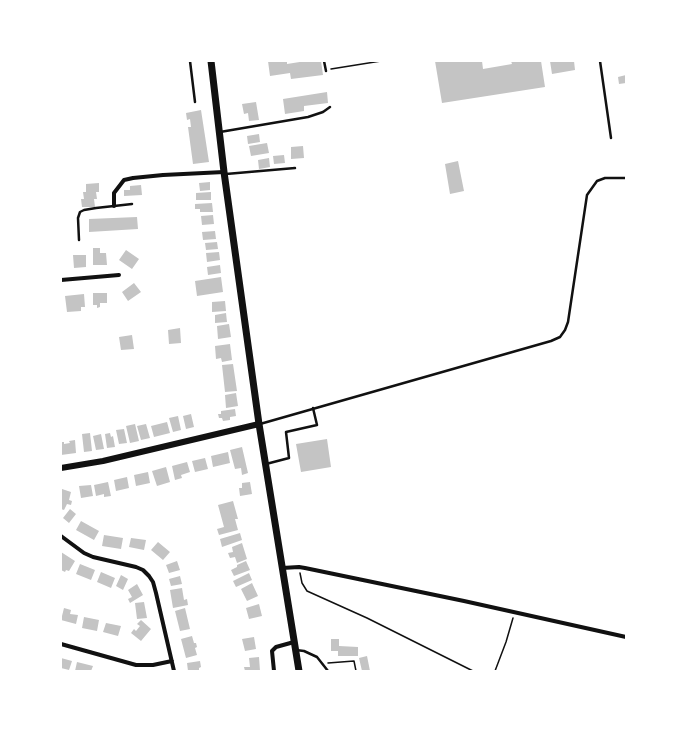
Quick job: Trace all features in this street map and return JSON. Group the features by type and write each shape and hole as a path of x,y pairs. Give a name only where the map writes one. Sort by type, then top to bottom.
{"main road":[{"path":"211,61 224,173 259,424 299,671"},
{"path":"61,468 110,460 259,424"}],"street":[{"path":"114,206 114,193 124,180 163,175 224,173"},
{"path":"61,280 119,274"},
{"path":"61,536 88,555 102,560 136,567 143,570 149,576 154,588 174,671"},
{"path":"282,568 299,567 626,637"},
{"path":"274,671 272,652 276,646 294,642"},
{"path":"61,644 136,665 153,665 172,661"}],"lane":[{"path":"190,61 195,102"},
{"path":"324,61 326,71"},
{"path":"600,61 611,138"},
{"path":"219,132 308,117 330,108"},
{"path":"224,173 295,168"},
{"path":"259,424 551,341 560,337 568,322 587,195 597,181 605,178 626,178"},
{"path":"79,240 78,218 80,212 84,210 132,204"},
{"path":"266,464 289,458 286,432 317,425 313,408"},
{"path":"296,650 304,651 317,657 328,671"}],"path":[{"path":"326,71 380,61"},
{"path":"299,567 302,583 307,591 367,618 473,671"},
{"path":"495,671 506,642 514,612"},
{"path":"322,664 354,661 356,671"}],"building":[{"path":"268,61 287,61 287,64 306,61 321,61 323,75 291,79 290,73 270,76"},
{"path":"435,61 482,61 483,69 512,64 511,61 541,61 545,87 442,103"},
{"path":"550,61 574,61 575,70 552,74"},
{"path":"626,75 626,83 619,84 618,77"},
{"path":"327,92 328,103 304,106 304,111 285,114 283,99"},
{"path":"256,102 259,120 249,121 248,113 244,114 242,104"},
{"path":"201,110 209,162 193,164 188,127 191,127 190,119 187,120 186,113"},
{"path":"259,134 260,142 248,144 247,136"},
{"path":"267,143 269,153 251,156 249,146"},
{"path":"303,146 304,158 291,159 291,147"},
{"path":"284,155 285,163 274,164 273,156"},
{"path":"269,158 270,167 259,169 258,160"},
{"path":"458,161 464,191 450,194 445,164"},
{"path":"210,182 210,190 200,191 199,183"},
{"path":"99,183 99,192 96,192 97,199 94,199 95,207 82,207 81,199 84,199 83,192 86,192 86,184"},
{"path":"141,185 142,195 124,196 124,190 130,190 130,186"},
{"path":"211,192 211,200 196,200 196,193"},
{"path":"212,203 213,212 200,212 200,209 195,209 195,204"},
{"path":"213,215 214,224 202,225 201,216"},
{"path":"137,217 138,229 89,232 89,219"},
{"path":"215,231 216,239 203,240 202,232"},
{"path":"217,242 218,249 206,250 205,243"},
{"path":"93,248 100,248 100,253 106,253 107,265 93,265"},
{"path":"126,250 139,259 132,269 119,260"},
{"path":"219,252 220,260 207,262 206,253"},
{"path":"73,255 86,255 86,267 74,268"},
{"path":"220,265 221,273 208,275 207,267"},
{"path":"221,277 223,292 197,296 195,281"},
{"path":"134,283 141,292 128,301 122,292"},
{"path":"93,293 107,293 107,303 100,303 100,307 97,308 97,305 93,305"},
{"path":"84,294 85,307 81,307 81,311 67,312 65,296"},
{"path":"225,301 226,311 212,312 212,302"},
{"path":"226,313 227,322 215,323 215,315"},
{"path":"229,324 231,337 218,339 217,326"},
{"path":"180,328 181,343 169,344 168,330"},
{"path":"132,335 134,349 121,350 119,337"},
{"path":"230,344 232,360 222,362 221,358 216,359 215,346"},
{"path":"233,364 237,391 225,392 222,365"},
{"path":"236,393 238,406 226,408 225,395"},
{"path":"235,409 236,416 230,417 230,420 223,421 222,418 219,418 218,414 221,414 221,411"},
{"path":"191,414 194,427 186,429 183,416"},
{"path":"178,416 181,430 173,432 169,418"},
{"path":"167,422 170,433 154,437 151,426"},
{"path":"135,424 139,441 130,443 126,426"},
{"path":"146,424 150,438 141,440 137,426"},
{"path":"124,429 127,443 119,444 116,430"},
{"path":"90,433 92,451 84,452 82,434"},
{"path":"110,433 111,437 113,436 115,447 107,448 105,434"},
{"path":"101,434 104,449 96,450 93,436"},
{"path":"327,439 331,467 301,472 296,444"},
{"path":"75,440 76,453 61,455 61,442 64,442 64,444"},
{"path":"242,447 248,473 242,475 241,468 235,469 230,450"},
{"path":"228,452 230,463 213,467 211,456"},
{"path":"205,458 208,469 195,472 192,461"},
{"path":"187,462 190,472 181,475 182,478 175,480 172,466"},
{"path":"166,467 170,482 157,486 152,471"},
{"path":"148,472 150,483 136,486 134,475"},
{"path":"127,477 129,488 116,491 114,480"},
{"path":"108,482 111,496 104,497 104,494 96,496 94,485"},
{"path":"250,482 252,494 240,496 239,488 242,488 242,483"},
{"path":"91,485 93,496 81,498 79,486"},
{"path":"62,489 71,492 69,500 72,501 71,505 67,504 64,510 61,509"},
{"path":"233,501 238,519 235,519 238,530 219,535 217,529 224,527 218,505"},
{"path":"70,509 76,514 69,523 63,518"},
{"path":"81,521 99,531 94,540 76,530"},
{"path":"240,533 242,540 222,547 220,539"},
{"path":"104,535 123,538 121,549 102,546"},
{"path":"131,538 146,540 144,550 129,547"},
{"path":"158,542 170,552 163,560 151,550"},
{"path":"242,543 247,559 237,563 235,557 230,558 228,553 233,552 232,547"},
{"path":"61,552 75,561 69,571 66,570 65,572 61,570"},
{"path":"177,561 180,570 169,573 166,565"},
{"path":"246,561 250,570 234,576 231,570 237,567 237,565"},
{"path":"80,564 95,570 91,580 76,574"},
{"path":"101,572 115,578 111,588 97,582"},
{"path":"249,573 252,580 236,587 233,581"},
{"path":"121,575 128,579 123,590 116,586"},
{"path":"180,576 182,584 171,586 169,579"},
{"path":"252,583 258,596 247,601 241,589"},
{"path":"137,584 143,595 130,603 128,599 132,597 128,590"},
{"path":"182,588 184,600 187,599 188,605 173,608 170,590"},
{"path":"144,602 147,618 137,619 135,603"},
{"path":"259,604 262,616 249,619 246,608"},
{"path":"64,608 71,610 70,614 78,615 76,624 61,620"},
{"path":"185,608 190,629 180,631 175,611"},
{"path":"84,617 99,620 97,631 82,628"},
{"path":"141,620 151,629 141,641 131,633 134,629 136,631 140,626 137,624"},
{"path":"106,623 121,626 118,636 103,632"},
{"path":"192,636 194,643 196,643 197,647 195,648 197,655 186,658 181,639"},
{"path":"254,637 256,649 245,651 242,639"},
{"path":"331,639 339,639 339,646 358,647 358,656 338,656 338,651 331,651"},
{"path":"367,656 370,671 362,671 359,658"},
{"path":"259,657 260,671 245,671 244,667 250,667 249,658"},
{"path":"61,658 72,661 69,670 61,668"},
{"path":"200,661 201,667 199,668 199,671 188,671 187,663"},
{"path":"77,662 93,666 91,671 75,671"}]}
